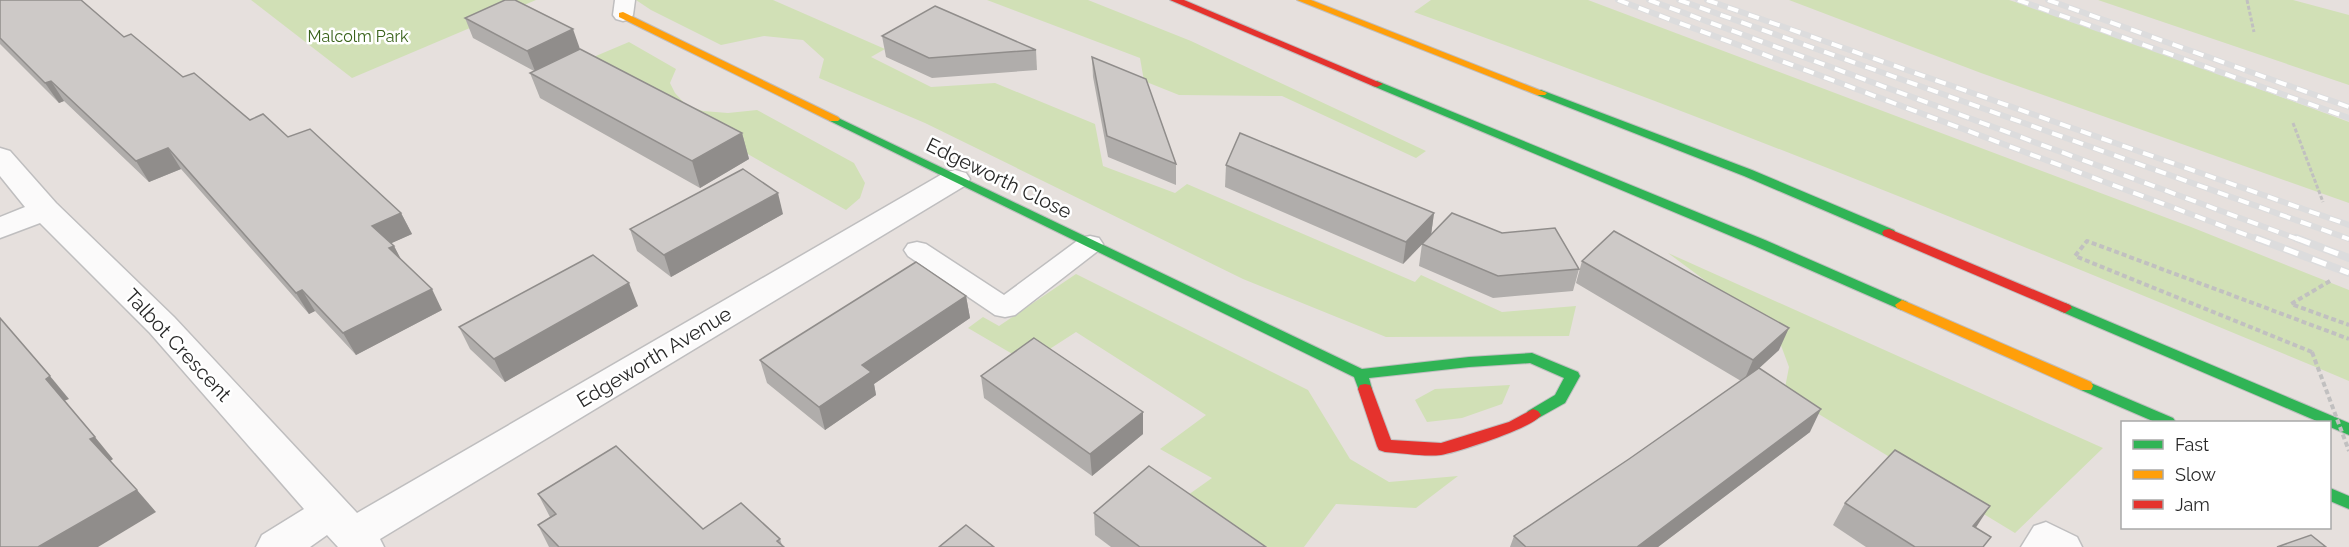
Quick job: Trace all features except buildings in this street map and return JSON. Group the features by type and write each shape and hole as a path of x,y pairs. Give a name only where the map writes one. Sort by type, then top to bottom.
{"main road":[{"path":"1175,0 1760,243 2163,421"},
{"path":"1302,0 1748,173 2330,421"},
{"name":"Edgeworth Close","path":"624,7 955,179 1360,374"},
{"path":"1532,358 1573,376 1560,399 1514,426 1441,449 1384,446 1360,374 1469,362 1532,358"},
{"path":"2331,421 2349,429"},
{"path":"2331,494 2349,503"}],"street":[{"name":"Talbot Crescent","path":"0,157 45,210 162,325 349,532"},
{"name":"Edgeworth Avenue","path":"277,547 349,532 955,179"},
{"path":"0,228 45,210"}],"lane":[{"path":"918,250 1005,308 1090,244"},
{"path":"2038,547 2046,536 2065,547"}],"path":[{"path":"2247,0 2254,32"},
{"path":"2294,123 2323,202"},
{"path":"2349,339 2087,241 2075,256 2313,352 2349,451"},
{"path":"2330,281 2291,303 2349,325"}],"green space":[{"name":"Malcolm Park","path":"251,0 536,0 352,78"},
{"path":"636,0 773,0 885,49 871,57 931,87 995,83 1095,124 1103,166 1175,193 1187,184 1415,282 1421,275 1502,312 1576,306 1569,336 1386,337 1243,279 925,123 819,78 824,59 803,40 764,36 721,45 651,10"},
{"path":"987,0 1088,0 1191,41 1426,151 1416,158 1282,96 1179,95 1144,81 1140,58"},
{"path":"1431,0 1588,0 2191,227 2349,290 2349,381 1884,190 1650,99 1414,12"},
{"path":"1789,0 2009,0 2083,24 2349,122 2349,203 1981,73"},
{"path":"2098,0 2293,0 2349,15 2349,85"},
{"path":"629,42 676,69 670,83 675,93 686,105 703,111 728,113 757,110 854,163 865,183 860,198 846,210 584,61"},
{"path":"1668,253 2103,448 2015,533 1784,393 1789,367 1779,340 1760,321"},
{"path":"1076,274 1308,390 1350,459 1389,482 1458,476 1416,508 1336,504 1304,547 1267,547 1188,495 1212,478 1160,449 1206,415 1076,332 1028,363 968,328 983,317 999,326"},
{"path":"1510,385 1502,404 1462,418 1427,422 1415,400 1435,389"}],"railway":[{"path":"1618,0 2260,240"},
{"path":"1649,0 2300,240"},
{"path":"1679,0 2349,239"},
{"path":"1707,0 2349,225"},
{"path":"2018,0 2349,118"},
{"path":"2048,0 2349,107"},
{"path":"2256,238 2349,273"},
{"path":"2296,238 2349,258"}],"traffic: fast":[{"path":"1377,84 1760,243 1902,305"},
{"path":"1541,93 1748,173 1889,233"},
{"path":"834,119 1360,374 1365,389"},
{"path":"2065,308 2330,421"},
{"path":"1360,374 1469,362 1532,358 1573,376 1560,399 1533,415"},
{"path":"2086,386 2166,421"},
{"path":"2331,421 2349,429"},
{"path":"2331,494 2349,503"}],"traffic: slow":[{"path":"1302,0 1541,93"},
{"path":"623,15 834,119"},
{"path":"1902,305 2086,386"}],"traffic: jam":[{"path":"1175,0 1377,84"},
{"path":"1889,233 2065,308"},
{"path":"1365,389 1385,446 1441,449 1514,426 1533,415"}]}
